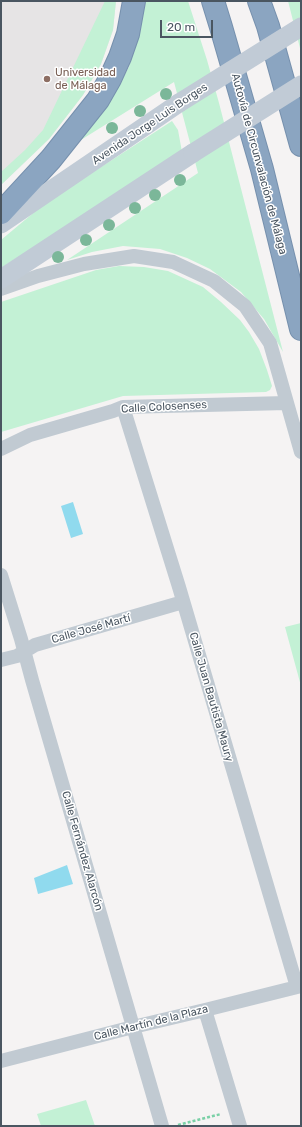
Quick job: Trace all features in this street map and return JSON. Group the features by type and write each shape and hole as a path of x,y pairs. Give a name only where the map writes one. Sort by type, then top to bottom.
{"highway":[{"path":"1,213 51,159 98,100 120,57 128,34 134,1"},
{"name":"Autovía de Circunvalación de Málaga","path":"212,1 221,27 262,169 301,328"},
{"path":"259,1 268,26 301,145"}],"main road":[{"name":"Avenida Jorge Luis Borges","path":"1,224 179,103 301,27"},
{"path":"1,279 301,85"}],"street":[{"path":"1,289 38,276 84,264 134,256 173,262 214,281 245,306 270,343 301,452"},
{"name":"Calle Colosenses","path":"1,449 30,435 123,407 286,403"},
{"name":"Calle Juan Bautista Maury","path":"123,407 299,986"},
{"name":"Calle Fernández Alarcón","path":"1,575 162,1126"},
{"name":"Calle José Martí","path":"1,660 17,656 35,645 183,602"},
{"name":"Calle Martín de la Plaza","path":"1,1061 299,986"},
{"path":"206,1010 240,1126"}],"path":[{"path":"179,1125 224,1113"}],"shaded area":[{"name":"Universidad de Málaga","path":"1,1 116,1 113,30 101,64 83,95 49,139 1,185"}],"green space":[{"path":"105,1 116,1 113,30 101,64 83,95 49,139 1,185 1,172 25,150 43,130"},
{"path":"143,1 188,1 219,103 283,352 264,319 241,292 210,269 187,258 160,249 123,246 92,252 67,260 198,173 174,82 68,148 101,114 129,67 141,19"},
{"path":"288,1 301,1 301,52"},
{"path":"172,121 178,130 182,152 1,268 1,240 44,204"},
{"path":"119,266 144,267 168,271 203,287 240,320 249,332 259,349 267,370 272,386 270,390 266,392 123,396 1,432 1,302 96,270"},
{"path":"301,623 301,686 285,627"},
{"path":"86,1100 95,1126 41,1126 37,1114"}],"water":[{"path":"73,502 83,534 71,538 61,506"},
{"path":"67,865 73,884 38,894 34,878"}],"place":[{"name":"Universidad de Málaga","path":"47,79"}]}
